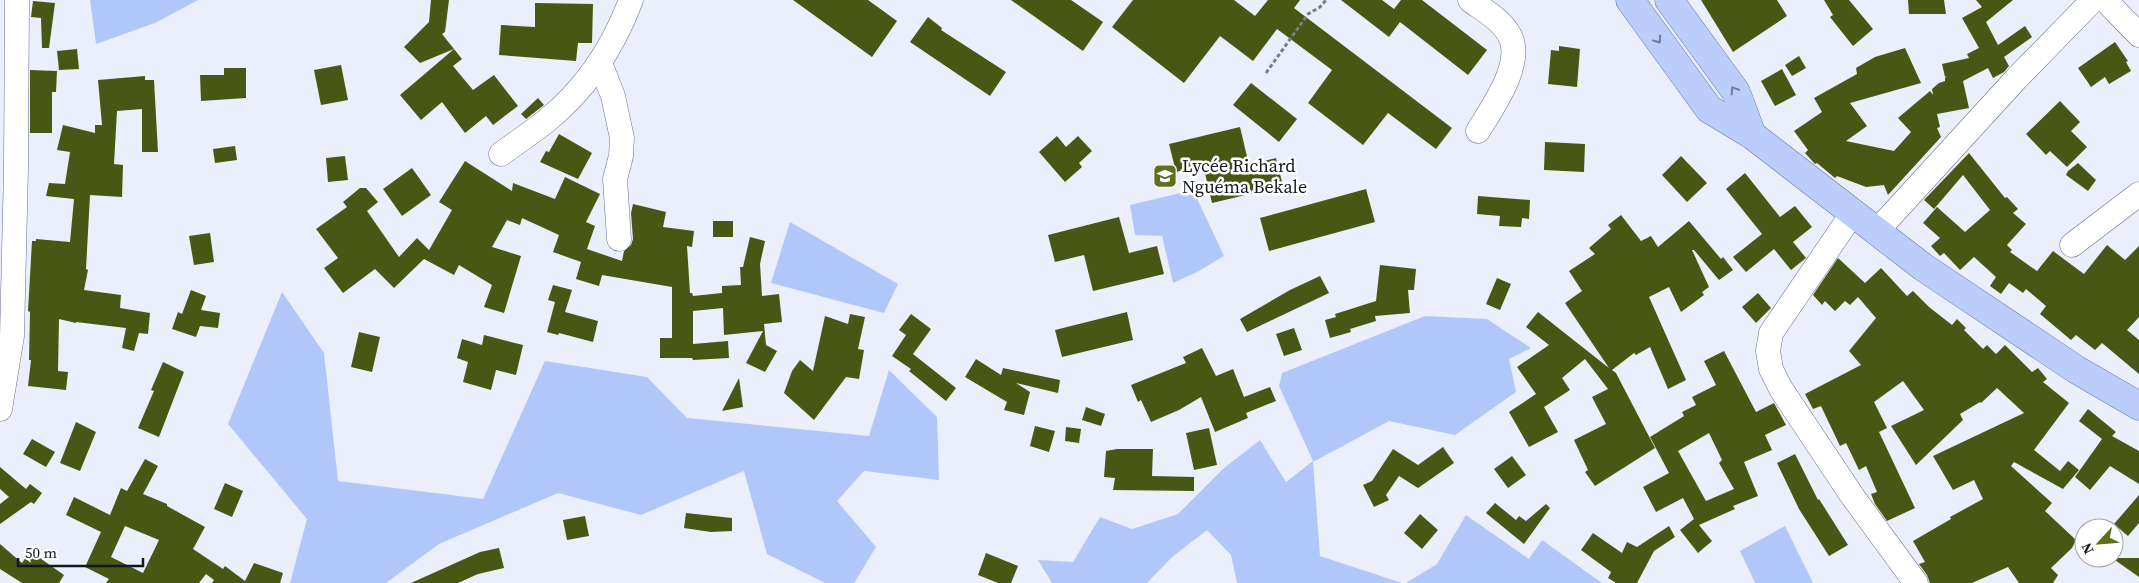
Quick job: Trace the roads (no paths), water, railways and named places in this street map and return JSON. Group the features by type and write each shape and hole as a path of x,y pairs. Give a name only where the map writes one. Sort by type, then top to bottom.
{"main road":[{"path":"1630,0 1709,109 1752,135 1876,232 2003,321 2077,370 2139,406"},
{"path":"1669,0 1736,92 1752,135"}],"street":[{"path":"0,409 12,336 16,168 16,0"},
{"path":"501,154 545,122 572,97 600,63 631,0"},
{"path":"1470,0 1501,23 1511,36 1514,52 1506,85 1478,131"},
{"path":"1876,232 2016,79 2093,0"},
{"path":"2105,0 2139,35"},
{"path":"600,63 613,96 622,138 621,156 615,179 619,239"},
{"path":"2072,245 2139,194"},
{"path":"1852,214 1771,334 1768,351 1771,369 1786,397 1853,497 1916,583"}],"place":[{"name":"Lycée Richard Nguéma Bekale","path":"1165,176"}]}
